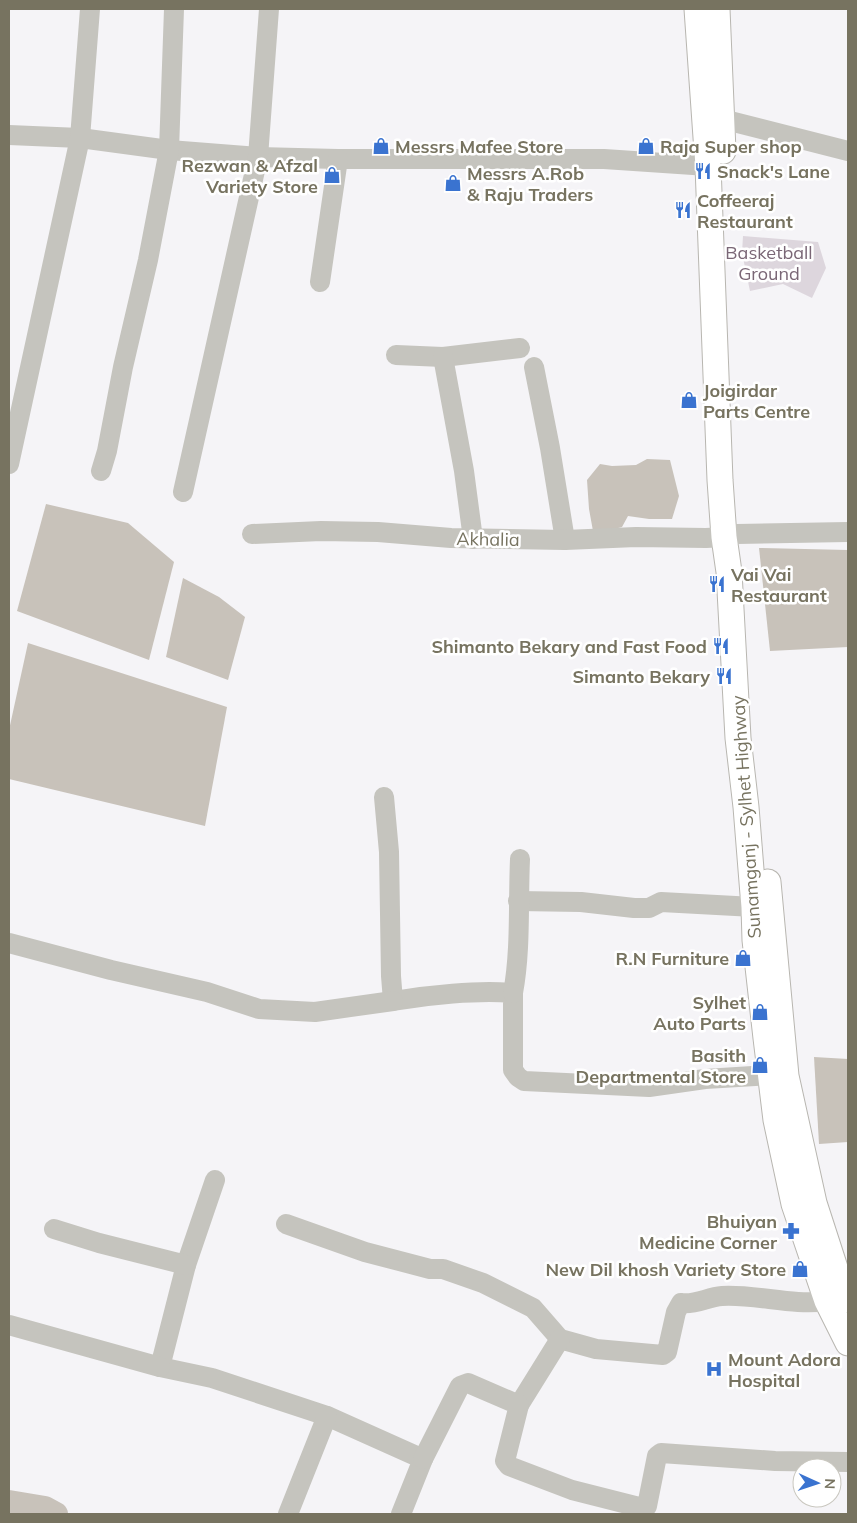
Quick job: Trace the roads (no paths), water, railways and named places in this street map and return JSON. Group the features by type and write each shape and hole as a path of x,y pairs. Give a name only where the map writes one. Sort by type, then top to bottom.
{"main road":[{"name":"Sunamganj - Sylhet Highway","path":"697,9 708,166 720,480 731,535 786,1076 814,1203 836,1271 837,1301"},
{"name":"Sunamganj - Sylhet Highway","path":"717,9 722,119 731,535 729,572 738,738 754,907 755,940 776,1120 794,1204 837,1301 848,1343"}],"street":[{"path":"9,464 80,138 90,9"},
{"path":"101,471 107,451 123,367 148,260 169,150 174,9"},
{"path":"183,492 258,157 269,9"},
{"path":"722,119 848,151"},
{"path":"9,135 80,138 169,150 258,157 338,159 604,159 708,166"},
{"path":"320,282 338,159"},
{"path":"396,355 443,357 520,348"},
{"path":"443,357 464,471 473,539"},
{"path":"534,366 565,540"},
{"name":"Akhalia","path":"252,534 321,531 473,539 565,540 636,537 706,538 731,535 848,532"},
{"path":"384,797 390,852 393,1001"},
{"path":"520,859 516,974 513,993 513,1070 518,1078 524,1081 649,1088 705,1079 770,1075"},
{"path":"518,901 581,902 634,908 649,908 661,902 754,907"},
{"path":"9,943 111,970 207,992 260,1009 315,1012 409,998 472,993 513,993"},
{"path":"160,1367 186,1266 215,1180"},
{"path":"286,1224 365,1252 430,1269 443,1269 483,1283 533,1308 560,1339 596,1349 663,1355 667,1352 676,1312 681,1304 690,1304 721,1296 811,1303 837,1301"},
{"path":"54,1230 186,1266"},
{"path":"9,1325 160,1367 212,1378 327,1416 423,1459"},
{"path":"560,1339 519,1406 506,1461 510,1466 572,1490 642,1508 646,1506 657,1456 661,1453 775,1461 848,1462"},
{"path":"401,1514 423,1459 460,1386 468,1383 519,1406"},
{"path":"288,1514 327,1416"}],"waterway":[{"path":"9,1502 45,1508 56,1514"}],"place":[{"name":"Messrs Mafee Store","path":"381,146"},
{"name":"Raja Super shop","path":"646,146"},
{"name":"Snack's Lane","path":"703,171"},
{"name":"Rezwan & Afzal Variety Store","path":"332,175"},
{"name":"Messrs A.Rob & Raju Traders","path":"453,183"},
{"name":"Coffeeraj Restaurant","path":"683,210"},
{"name":"Joigirdar Parts Centre","path":"689,400"},
{"name":"Vai Vai Restaurant","path":"717,584"},
{"name":"Shimanto Bekary and Fast Food","path":"721,646"},
{"name":"Simanto Bekary","path":"724,676"},
{"name":"R.N Furniture","path":"743,958"},
{"name":"Sylhet Auto Parts","path":"760,1012"},
{"name":"Basith Departmental Store","path":"760,1065"},
{"name":"Bhuiyan Medicine Corner","path":"791,1231"},
{"name":"New Dil khosh Variety Store","path":"800,1269"},
{"name":"Mount Adora Hospital","path":"714,1369"}],"park label":[{"name":"Basketball Ground","path":"769,262"}]}
